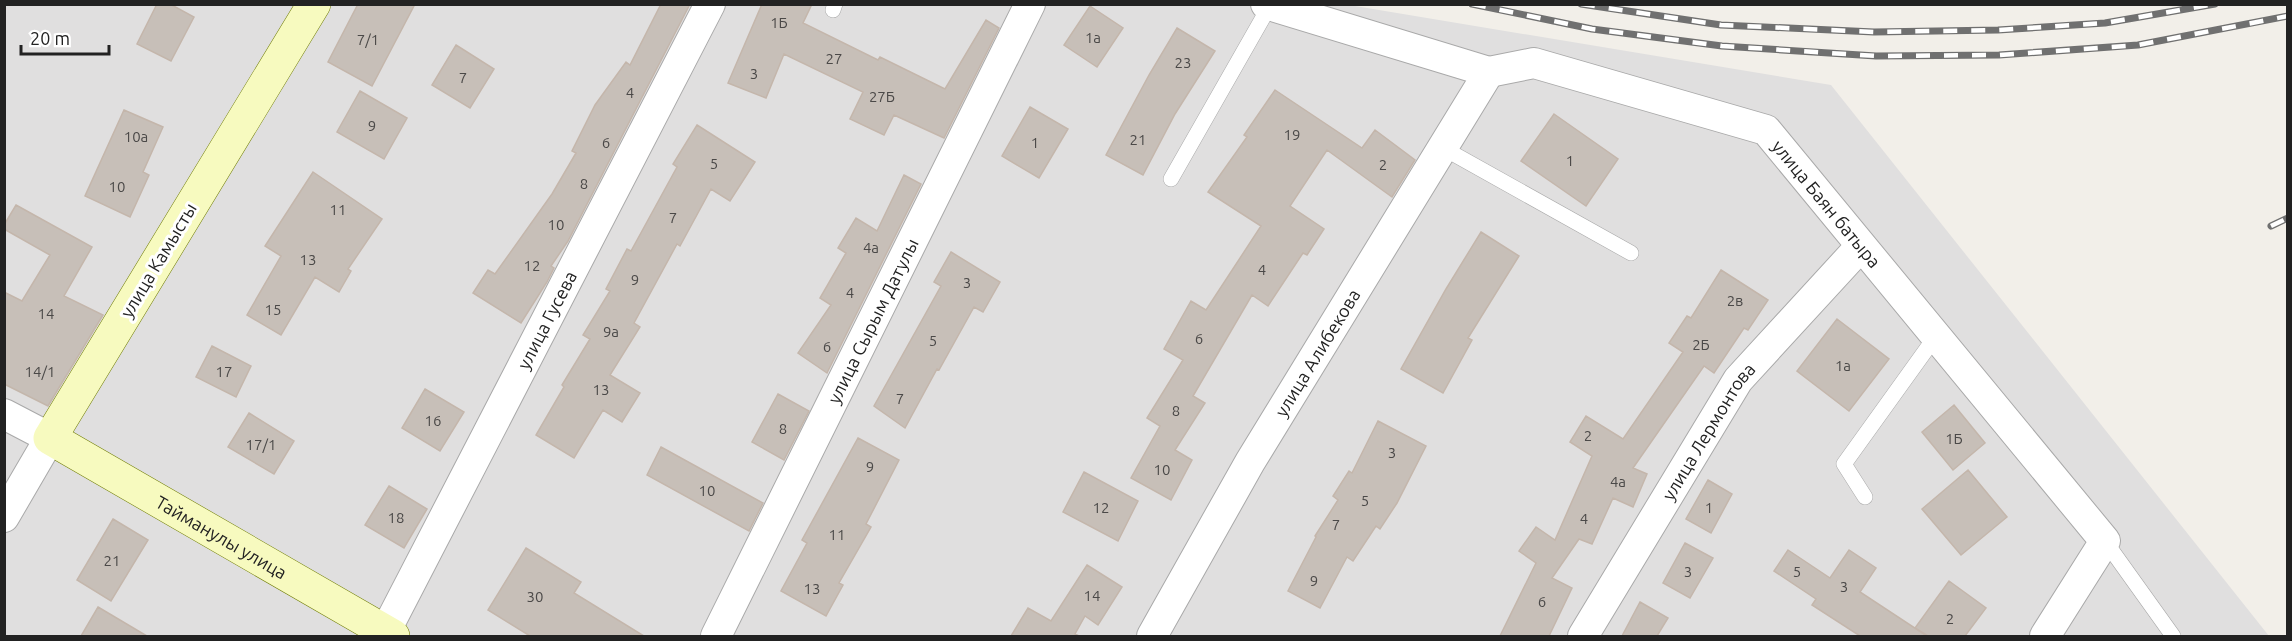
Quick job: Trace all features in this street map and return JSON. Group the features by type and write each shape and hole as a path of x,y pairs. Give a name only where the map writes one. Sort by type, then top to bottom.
{"street":[{"name":"улица Камысты","path":"4,517 314,4"},
{"name":"улица Гусева","path":"387,635 710,4"},
{"name":"улица Сырым Датулы","path":"716,636 1030,4"},
{"name":"улица Баян батыра","path":"1268,6 1490,72 1534,63 1766,130 2105,541"},
{"name":"улица Алибекова","path":"1152,636 1250,462 1490,72"},
{"name":"улица Лермонтова","path":"1583,636 1738,380 1862,246"},
{"path":"4,414 50,438"},
{"name":"Тайманулы улица","path":"50,438 387,635"},
{"path":"2045,636 2105,541"}],"lane":[{"path":"1172,179 1268,6"},
{"path":"1443,148 1631,253"},
{"path":"1865,497 1844,464 1936,336"},
{"path":"2105,541 2173,636"}],"shaded area":[{"path":"4,5 1349,5 1831,85 2269,636 5,636"}],"building":[{"path":"157,4 170,4 194,17 171,61 137,44"},
{"path":"358,4 415,4 372,86 328,62"},
{"path":"661,4 690,4 568,241 551,266 554,268 547,282 521,323 473,293 488,270 495,274 552,194 576,153 572,151 595,105 626,62 630,65"},
{"path":"762,4 812,4 803,23 878,60 880,57 945,89 986,20 999,28 944,138 894,115 884,135 850,119 863,92 784,54 766,98 728,83"},
{"path":"1090,6 1123,28 1097,67 1064,45"},
{"path":"1177,28 1215,51 1175,114 1143,175 1106,155"},
{"path":"456,45 494,69 470,108 432,85"},
{"path":"1275,90 1362,148 1375,130 1415,160 1392,197 1327,150 1290,206 1324,229 1307,255 1303,253 1268,306 1252,295 1193,396 1205,403 1175,450 1192,460 1171,500 1131,478 1160,426 1147,418 1183,360 1164,349 1191,301 1206,310 1261,226 1208,192 1247,137 1244,135"},
{"path":"360,91 407,118 384,159 337,132"},
{"path":"1030,107 1068,129 1039,178 1002,156"},
{"path":"124,110 163,127 143,172 149,175 130,217 85,196"},
{"path":"1554,114 1618,159 1586,206 1521,161"},
{"path":"697,125 755,162 730,201 711,189 680,246 677,244 634,323 640,327 610,375 640,393 622,422 603,410 574,458 536,435 564,387 562,385 590,339 583,335 610,291 606,289 627,249 631,251 677,167 673,164"},
{"path":"313,172 382,219 348,269 351,271 339,292 315,277 281,335 247,315 281,256 265,246"},
{"path":"904,175 921,184 827,373 798,353 831,305 820,298 846,253 838,248 856,218 877,231"},
{"path":"16,205 92,247 64,296 103,315 48,406 4,384 4,292 22,301 50,255 4,229"},
{"path":"1481,232 1519,256 1468,338 1472,340 1443,393 1401,369"},
{"path":"951,252 1000,282 983,312 974,307 905,428 874,406 941,286 934,282"},
{"path":"1721,270 1768,300 1748,330 1744,328 1714,373 1704,366 1633,468 1647,474 1633,507 1613,498 1592,544 1579,539 1552,578 1572,588 1549,636 1500,636 1536,563 1519,551 1536,527 1555,540 1592,456 1570,442 1586,416 1623,439 1683,352 1669,343 1687,316 1691,318"},
{"path":"1837,319 1889,359 1849,411 1797,371"},
{"path":"212,346 251,366 236,397 196,377"},
{"path":"425,389 464,412 440,451 402,428"},
{"path":"778,394 809,411 784,460 752,442"},
{"path":"1954,405 1985,443 1953,470 1922,432"},
{"path":"249,413 294,441 274,474 228,447"},
{"path":"1378,421 1426,446 1397,503 1380,529 1376,526 1353,561 1347,557 1320,608 1288,591 1315,536 1338,500 1333,496 1349,471 1352,473"},
{"path":"858,438 899,460 866,524 871,527 839,583 843,585 826,616 781,591 807,543 802,540"},
{"path":"661,447 763,503 749,531 647,475"},
{"path":"1968,470 2007,517 1961,555 1922,509"},
{"path":"1084,472 1138,501 1118,541 1063,512"},
{"path":"1708,480 1732,494 1711,533 1686,519"},
{"path":"389,486 427,509 404,548 365,525"},
{"path":"113,519 148,540 111,601 77,580"},
{"path":"1685,543 1713,558 1690,598 1663,583"},
{"path":"526,548 581,582 574,593 644,636 530,636 488,610"},
{"path":"1788,550 1830,578 1849,550 1876,568 1860,592 1927,636 1860,636 1812,605 1816,599 1774,571"},
{"path":"1087,565 1122,587 1098,625 1085,616 1075,634 1079,636 1011,636 1028,608 1051,621"},
{"path":"1949,581 1986,608 1965,636 1928,636 1915,628"},
{"path":"1640,602 1668,618 1657,636 1622,636"},
{"path":"98,607 147,636 81,636"}],"railway":[{"path":"1472,4 1592,29 1722,46 1876,56 1999,55 2138,45 2288,16"},
{"path":"1581,4 1721,25 1874,32 1998,30 2105,23 2215,4"},
{"path":"2271,226 2288,218"}]}
